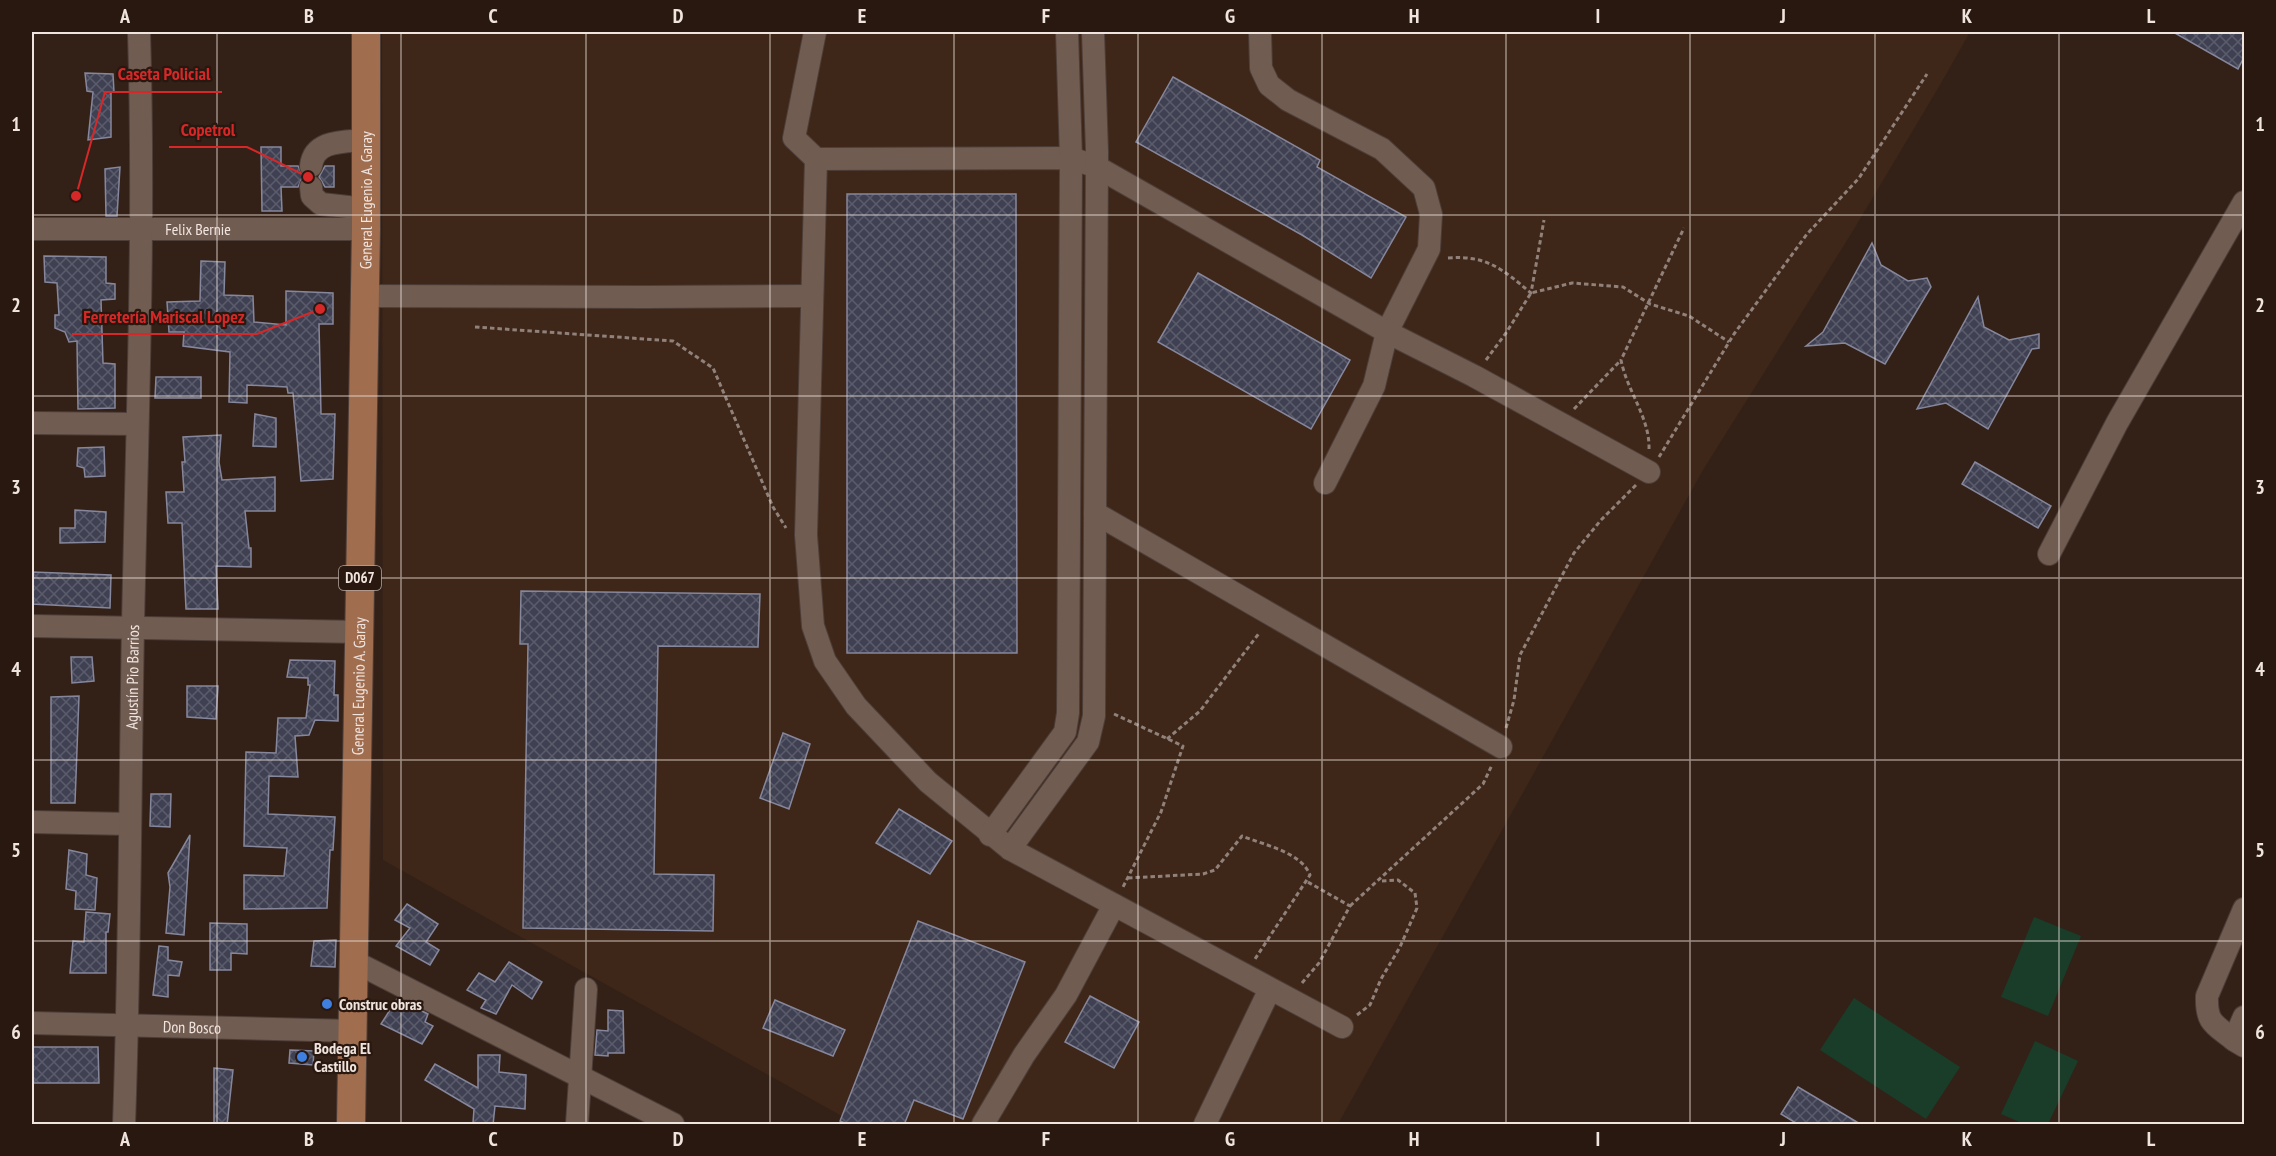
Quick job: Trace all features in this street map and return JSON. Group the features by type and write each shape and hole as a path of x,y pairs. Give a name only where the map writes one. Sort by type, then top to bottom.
{"main road":[{"name":"General Eugenio A. Garay","path":"351,1125 365,296 366,32"}],"street":[{"name":"Agustín Pio Barrios","path":"124,1125 128,1025 129,824 140,229 139,32"},
{"path":"815,32 795,138 816,159 1071,158 1097,167 1387,332 1474,376 1649,472"},
{"path":"990,835 1065,732 1068,713 1071,158 1067,32"},
{"path":"1010,849 1088,742 1094,716 1097,167 1093,32"},
{"path":"1260,32 1261,68 1269,85 1288,100 1382,149 1424,188 1431,214 1429,249 1387,332 1374,386 1325,483"},
{"path":"366,140 328,143 312,159 311,177 312,196 321,204 366,219"},
{"path":"816,159 806,536 813,626 825,662 856,706 928,782 990,835 1010,849 1342,1028"},
{"path":"2049,554 2117,423 2244,202"},
{"name":"Felix Bernie","path":"32,229 140,229 366,219"},
{"path":"365,296 812,296"},
{"path":"32,423 137,424"},
{"path":"1095,513 1501,747"},
{"path":"32,626 360,632"},
{"path":"32,822 129,824"},
{"path":"983,1125 1024,1055 1066,995 1114,905"},
{"path":"2244,909 2207,996 2206,1012 2211,1021 2239,1043 2244,1017"},
{"path":"355,962 673,1124"},
{"path":"577,1125 586,989"},
{"path":"1205,1125 1280,994"},
{"name":"Don Bosco","path":"32,1023 353,1031"}],"path":[{"path":"1280,994 1319,963 1350,906 1380,881 1483,784 1501,747 1515,700 1520,655 1574,553 1601,520 1649,472 1729,342 1807,234 1859,178 1927,74"},
{"path":"1474,376 1506,333 1531,293 1544,220"},
{"path":"1560,423 1621,360 1650,304 1684,228"},
{"path":"1429,249 1440,258 1469,256 1500,268 1531,293"},
{"path":"1531,293 1572,283 1623,287 1650,304 1689,316 1729,342"},
{"path":"475,327 672,341 712,368 773,507 790,536"},
{"path":"1621,360 1624,377 1650,434 1649,472"},
{"path":"1167,739 1200,711 1273,615"},
{"path":"1094,705 1184,746 1161,812 1114,905"},
{"path":"1128,878 1203,874 1215,870 1242,836 1287,852 1306,866 1310,875 1244,975"},
{"path":"1342,1028 1370,1005 1417,908 1415,893 1398,880 1380,881"},
{"path":"1306,881 1350,906"}],"shaded area":[{"path":"382,32 1970,32 1851,234 1703,470 1338,1124 856,1124 383,860"}],"green space":[{"path":"2034,917 2081,936 2048,1016 2001,997"},
{"path":"1854,998 1960,1067 1926,1119 1820,1050"},
{"path":"2035,1041 2078,1061 2048,1124 2024,1124 2001,1114"}],"building":[{"path":"2173,32 2244,32 2244,57 2238,69"},
{"path":"85,73 113,74 111,137 88,140 93,92 87,91"},
{"path":"1173,77 1320,160 1317,167 1406,217 1371,278 1302,235 1136,142"},
{"path":"261,147 281,147 281,166 298,166 303,176 298,187 281,187 282,211 262,211"},
{"path":"325,166 334,166 334,187 325,187 319,177"},
{"path":"120,167 117,216 106,216 105,169"},
{"path":"847,194 1016,194 1017,653 847,653"},
{"path":"1872,243 1881,265 1908,281 1927,278 1931,287 1885,364 1845,343 1806,346 1823,332"},
{"path":"44,256 106,257 106,283 115,284 115,299 101,300 103,363 115,364 115,408 78,409 77,341 69,342 65,332 55,328 55,315 59,315 57,283 45,282"},
{"path":"201,261 225,262 224,295 253,296 254,322 286,325 286,291 333,293 333,324 319,324 321,414 335,414 333,479 301,481 293,393 288,393 287,387 247,385 247,403 229,402 230,352 183,346 184,332 169,332 167,302 200,301"},
{"path":"1198,273 1350,360 1311,429 1158,342"},
{"path":"1978,297 1984,327 2009,340 2039,334 2039,348 2032,349 1988,429 1946,403 1917,409"},
{"path":"156,377 201,377 201,398 155,398"},
{"path":"255,414 276,418 276,447 253,446"},
{"path":"221,435 219,462 222,480 275,477 275,511 245,511 249,548 251,548 251,567 216,566 218,609 186,609 182,523 168,523 166,492 184,492 183,437"},
{"path":"104,447 105,476 85,477 84,468 77,466 78,448"},
{"path":"1975,462 2051,506 2038,528 1962,484"},
{"path":"75,510 106,512 105,542 60,543 60,528 75,528"},
{"path":"32,572 111,575 110,608 32,604"},
{"path":"521,591 760,594 758,647 658,646 654,874 714,875 713,931 523,928 528,644 520,644"},
{"path":"71,657 92,657 94,681 72,683"},
{"path":"290,660 335,661 334,695 338,695 338,721 315,720 309,735 295,736 298,777 269,776 268,814 335,817 333,850 330,850 327,908 244,909 244,875 284,876 287,848 244,846 246,752 276,753 278,718 306,718 310,685 308,685 308,678 287,677"},
{"path":"187,686 218,686 216,719 187,717"},
{"path":"79,696 75,803 51,803 51,697"},
{"path":"783,733 810,744 789,809 760,798"},
{"path":"151,794 171,794 170,827 150,826"},
{"path":"899,809 952,841 930,874 876,843"},
{"path":"190,835 184,935 166,933 170,887 168,873"},
{"path":"69,850 87,854 86,875 97,878 95,910 75,909 76,891 66,889"},
{"path":"407,904 438,924 426,942 439,950 430,965 396,946 410,928 395,920"},
{"path":"86,912 110,914 108,932 106,932 106,973 70,973 73,941 84,942"},
{"path":"918,921 1025,962 963,1119 914,1100 904,1125 849,1125 840,1121"},
{"path":"210,923 247,924 247,954 231,953 231,970 210,970"},
{"path":"336,940 335,967 311,966 314,941"},
{"path":"159,946 168,947 168,960 182,962 179,976 168,975 168,997 153,995"},
{"path":"509,962 542,982 532,999 512,985 496,1014 481,1008 486,1000 467,990 479,973 495,982"},
{"path":"1090,996 1139,1022 1114,1068 1065,1042"},
{"path":"397,999 428,1014 425,1022 433,1026 422,1044 381,1024"},
{"path":"775,1000 845,1030 833,1056 763,1028"},
{"path":"608,1010 623,1011 624,1053 608,1053 608,1056 595,1055 597,1030 608,1031"},
{"path":"32,1047 98,1047 99,1083 32,1083"},
{"name":"Bodega El Castillo","path":"290,1050 314,1051 313,1065 289,1063"},
{"path":"478,1055 500,1055 499,1072 526,1075 525,1109 495,1106 493,1125 473,1123 474,1109 425,1080 435,1064 478,1088"},
{"path":"214,1068 233,1070 227,1125 214,1125"},
{"path":"1798,1087 1862,1125 1799,1125 1781,1114"}],"place":[{"name":"Copetrol","path":"308,177"},
{"name":"Caseta Policial","path":"76,196"},
{"name":"Ferretería Mariscal Lopez","path":"320,309"},
{"name":"Construc obras","path":"327,1004"},
{"name":"Bodega El Castillo","path":"302,1057"}]}
